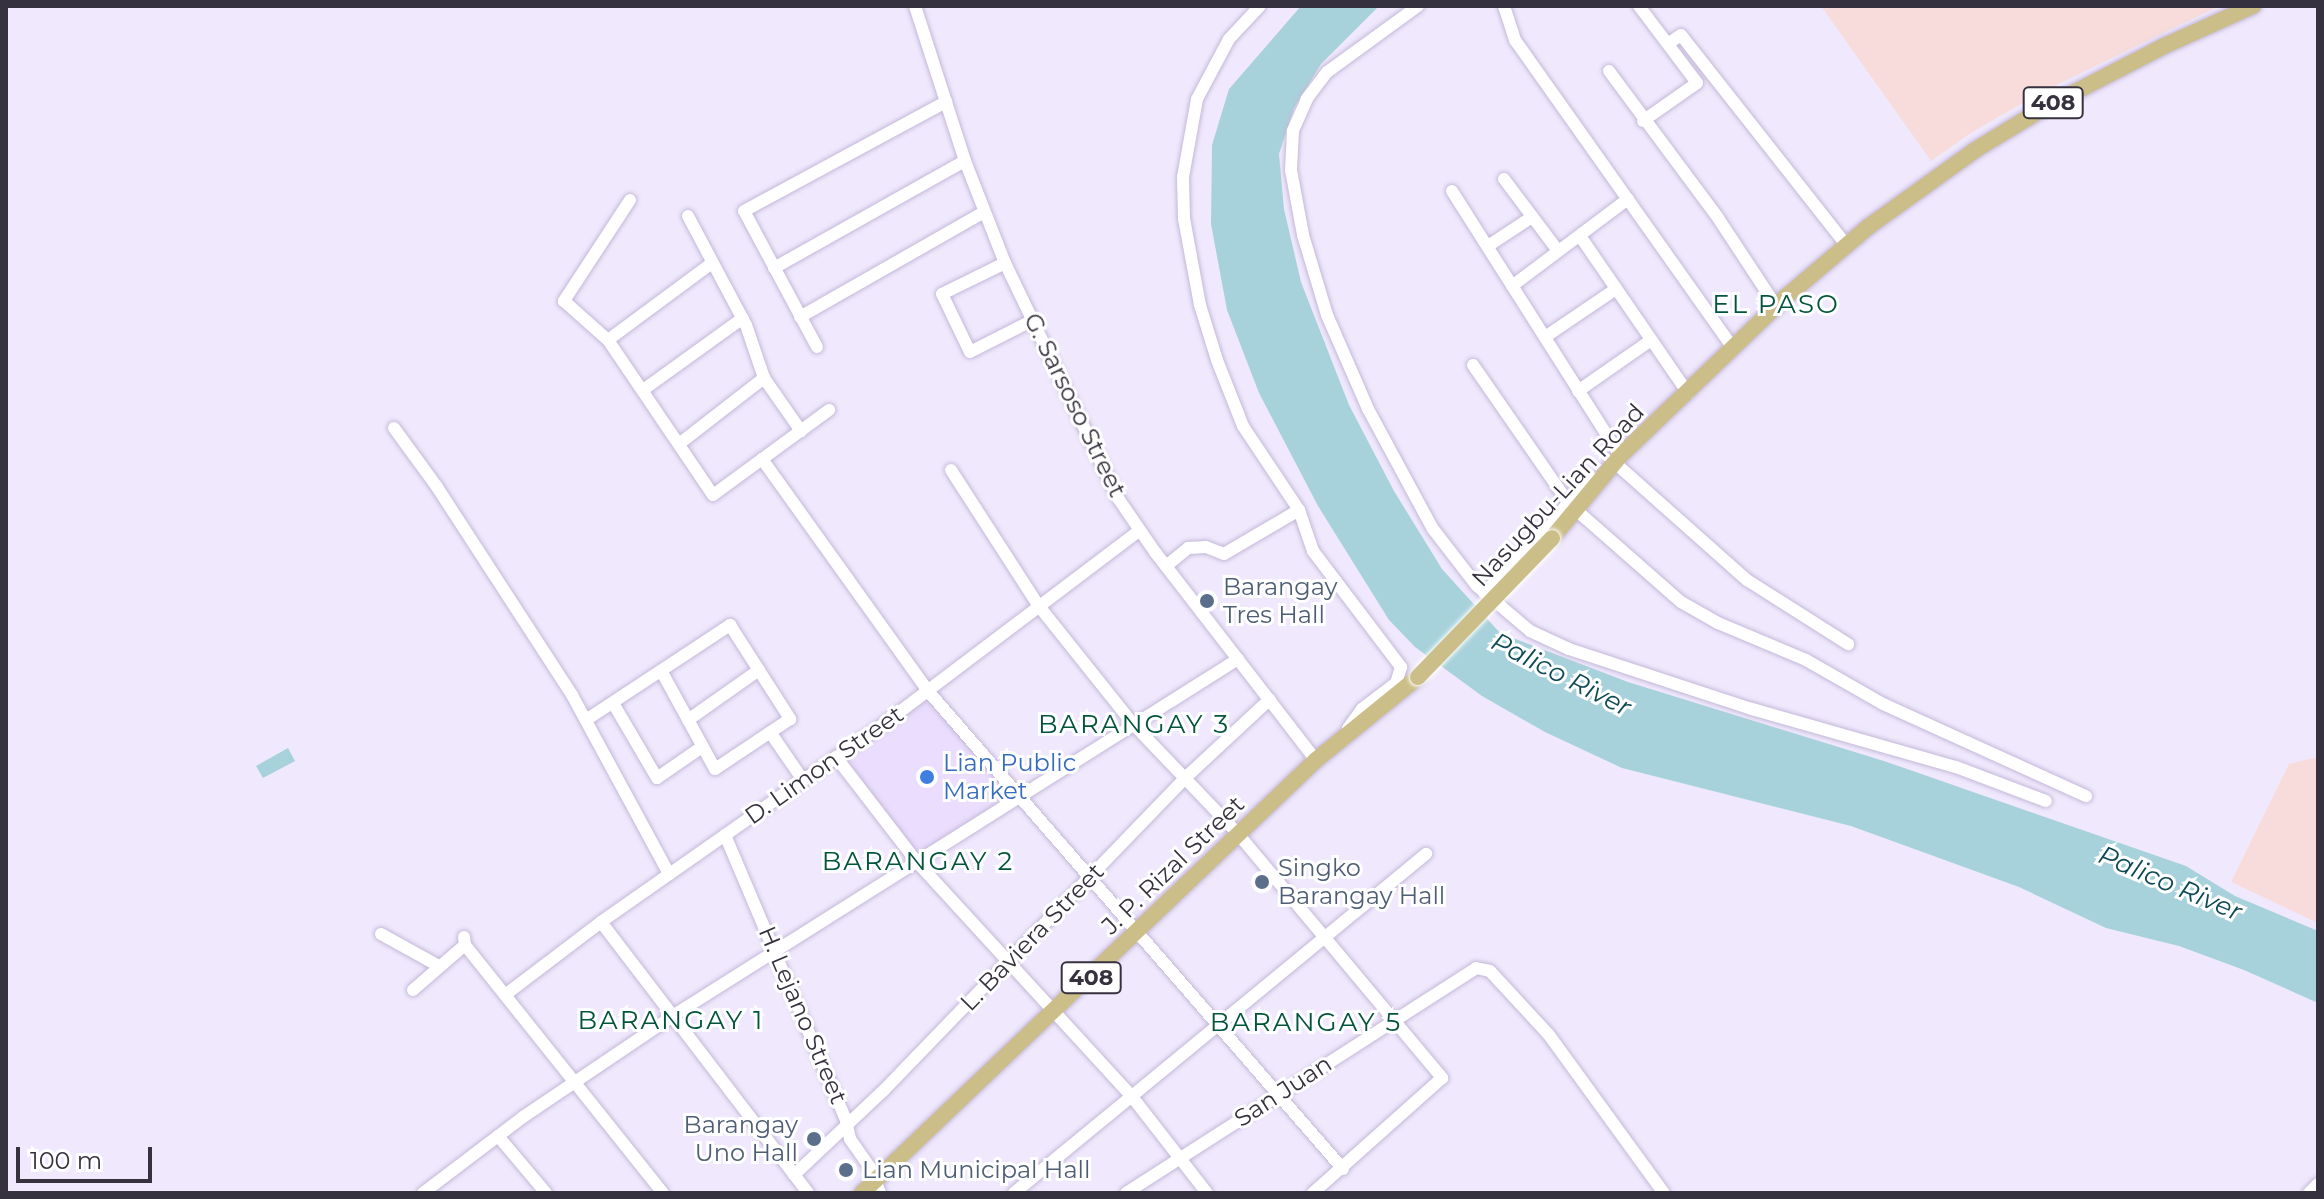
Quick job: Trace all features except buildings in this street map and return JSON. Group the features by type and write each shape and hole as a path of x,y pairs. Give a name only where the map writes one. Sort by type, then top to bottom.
{"main road":[{"name":"Nasugbu-Lian Road","path":"1418,677 1552,538 1572,506 1617,459 1776,306 1846,245 1933,178 2044,108 2164,46 2253,6"},
{"name":"J. P. Rizal Street","path":"862,1193 878,1187 1316,760 1418,677"}],"street":[{"path":"1260,6 1229,39 1197,99 1183,177 1184,219 1200,305 1243,426 1299,510 1313,551 1401,667 1396,683 1362,709 1341,738"},
{"path":"1418,6 1327,72 1307,99 1293,131 1291,170 1303,235 1327,315 1368,409 1433,529 1484,593 1530,631 1569,649 1752,709 1956,767 2046,801"},
{"path":"1504,6 1515,40 1733,348"},
{"path":"1639,6 1696,84 1643,121"},
{"name":"G. Sarsoso Street","path":"916,7 984,212 1099,461 1139,531 1316,760"},
{"path":"1669,43 1681,35 1846,245"},
{"path":"1609,71 1643,121 1718,218 1776,306"},
{"path":"817,347 744,211 946,102"},
{"path":"774,268 965,161"},
{"path":"1504,179 1558,251"},
{"path":"1452,191 1545,337 1617,459 1747,580 1848,644"},
{"path":"1512,286 1628,199"},
{"path":"630,200 564,301 608,340 713,495 829,410"},
{"path":"800,317 984,212"},
{"path":"688,216 743,318 764,378 801,431"},
{"path":"1488,246 1532,217"},
{"path":"1580,236 1688,393"},
{"path":"608,340 712,263"},
{"path":"1005,263 942,294 970,352 1033,320"},
{"path":"1545,337 1616,289"},
{"path":"643,390 743,318"},
{"path":"1578,391 1651,340"},
{"path":"1473,365 1572,506 1681,602 1718,623 1806,660 1883,704 2086,796"},
{"path":"679,444 764,378"},
{"path":"394,428 487,563 586,720 669,874"},
{"path":"762,459 928,691 1343,1169"},
{"path":"951,470 1038,605 1133,724 1239,835 1442,1078 1313,1193"},
{"path":"1484,593 1572,506"},
{"path":"1166,566 1188,548 1206,547 1224,554 1299,510"},
{"name":"D. Limon Street","path":"505,995 601,922 928,691 1139,531"},
{"path":"586,720 730,625 790,719 715,769 662,672"},
{"path":"423,1193 498,1136 674,1015 1238,659"},
{"path":"688,720 759,670"},
{"name":"L. Baviera Street","path":"794,1175 847,1127 1184,779 1270,699"},
{"path":"613,703 657,778 702,747"},
{"path":"770,732 803,780"},
{"path":"836,757 917,862 1133,1098 1207,1193"},
{"name":"H. Lejano Street","path":"725,835 776,950 852,1145 878,1187"},
{"path":"1014,1193 1426,854"},
{"path":"601,922 808,1193"},
{"path":"381,934 439,966"},
{"path":"413,990 464,941 663,1193"},
{"name":"San Juan","path":"1126,1193 1392,1019 1476,968 1490,971 1549,1035 1664,1193"},
{"path":"498,1136 539,1191"},
{"path":"2309,1193 2318,1184"}],"shaded area":[{"path":"1821,6 2219,6 2040,93 1971,133 1931,161"},
{"name":"Lian Public Market","path":"930,698 1013,795 918,856 843,758"},
{"path":"2318,757 2318,923 2231,882 2289,764"}],"water":[{"name":"Palico River","path":"1301,6 1379,6 1321,64 1294,108 1279,154 1284,209 1301,282 1349,405 1394,491 1442,569 1500,633 1628,682 1887,762 2186,866 2235,896 2318,931 2318,1003 2244,970 2179,946 2106,928 2019,887 1851,826 1622,768 1545,732 1482,696 1415,647 1389,620 1318,506 1259,393 1227,310 1211,224 1212,145 1229,89"},
{"path":"288,748 295,761 263,778 256,766"}],"place":[{"name":"Barangay Tres Hall","path":"1207,601"},
{"name":"Lian Public Market","path":"927,777"},
{"name":"Singko Barangay Hall","path":"1262,882"},
{"name":"Barangay Uno Hall","path":"814,1139"},
{"name":"Lian Municipal Hall","path":"846,1170"}],"district":[{"name":"EL PASO","path":"1776,305"},
{"name":"BARANGAY 3","path":"1134,725"},
{"name":"BARANGAY 2","path":"918,862"},
{"name":"BARANGAY 1","path":"671,1021"},
{"name":"BARANGAY 5","path":"1306,1023"}]}
